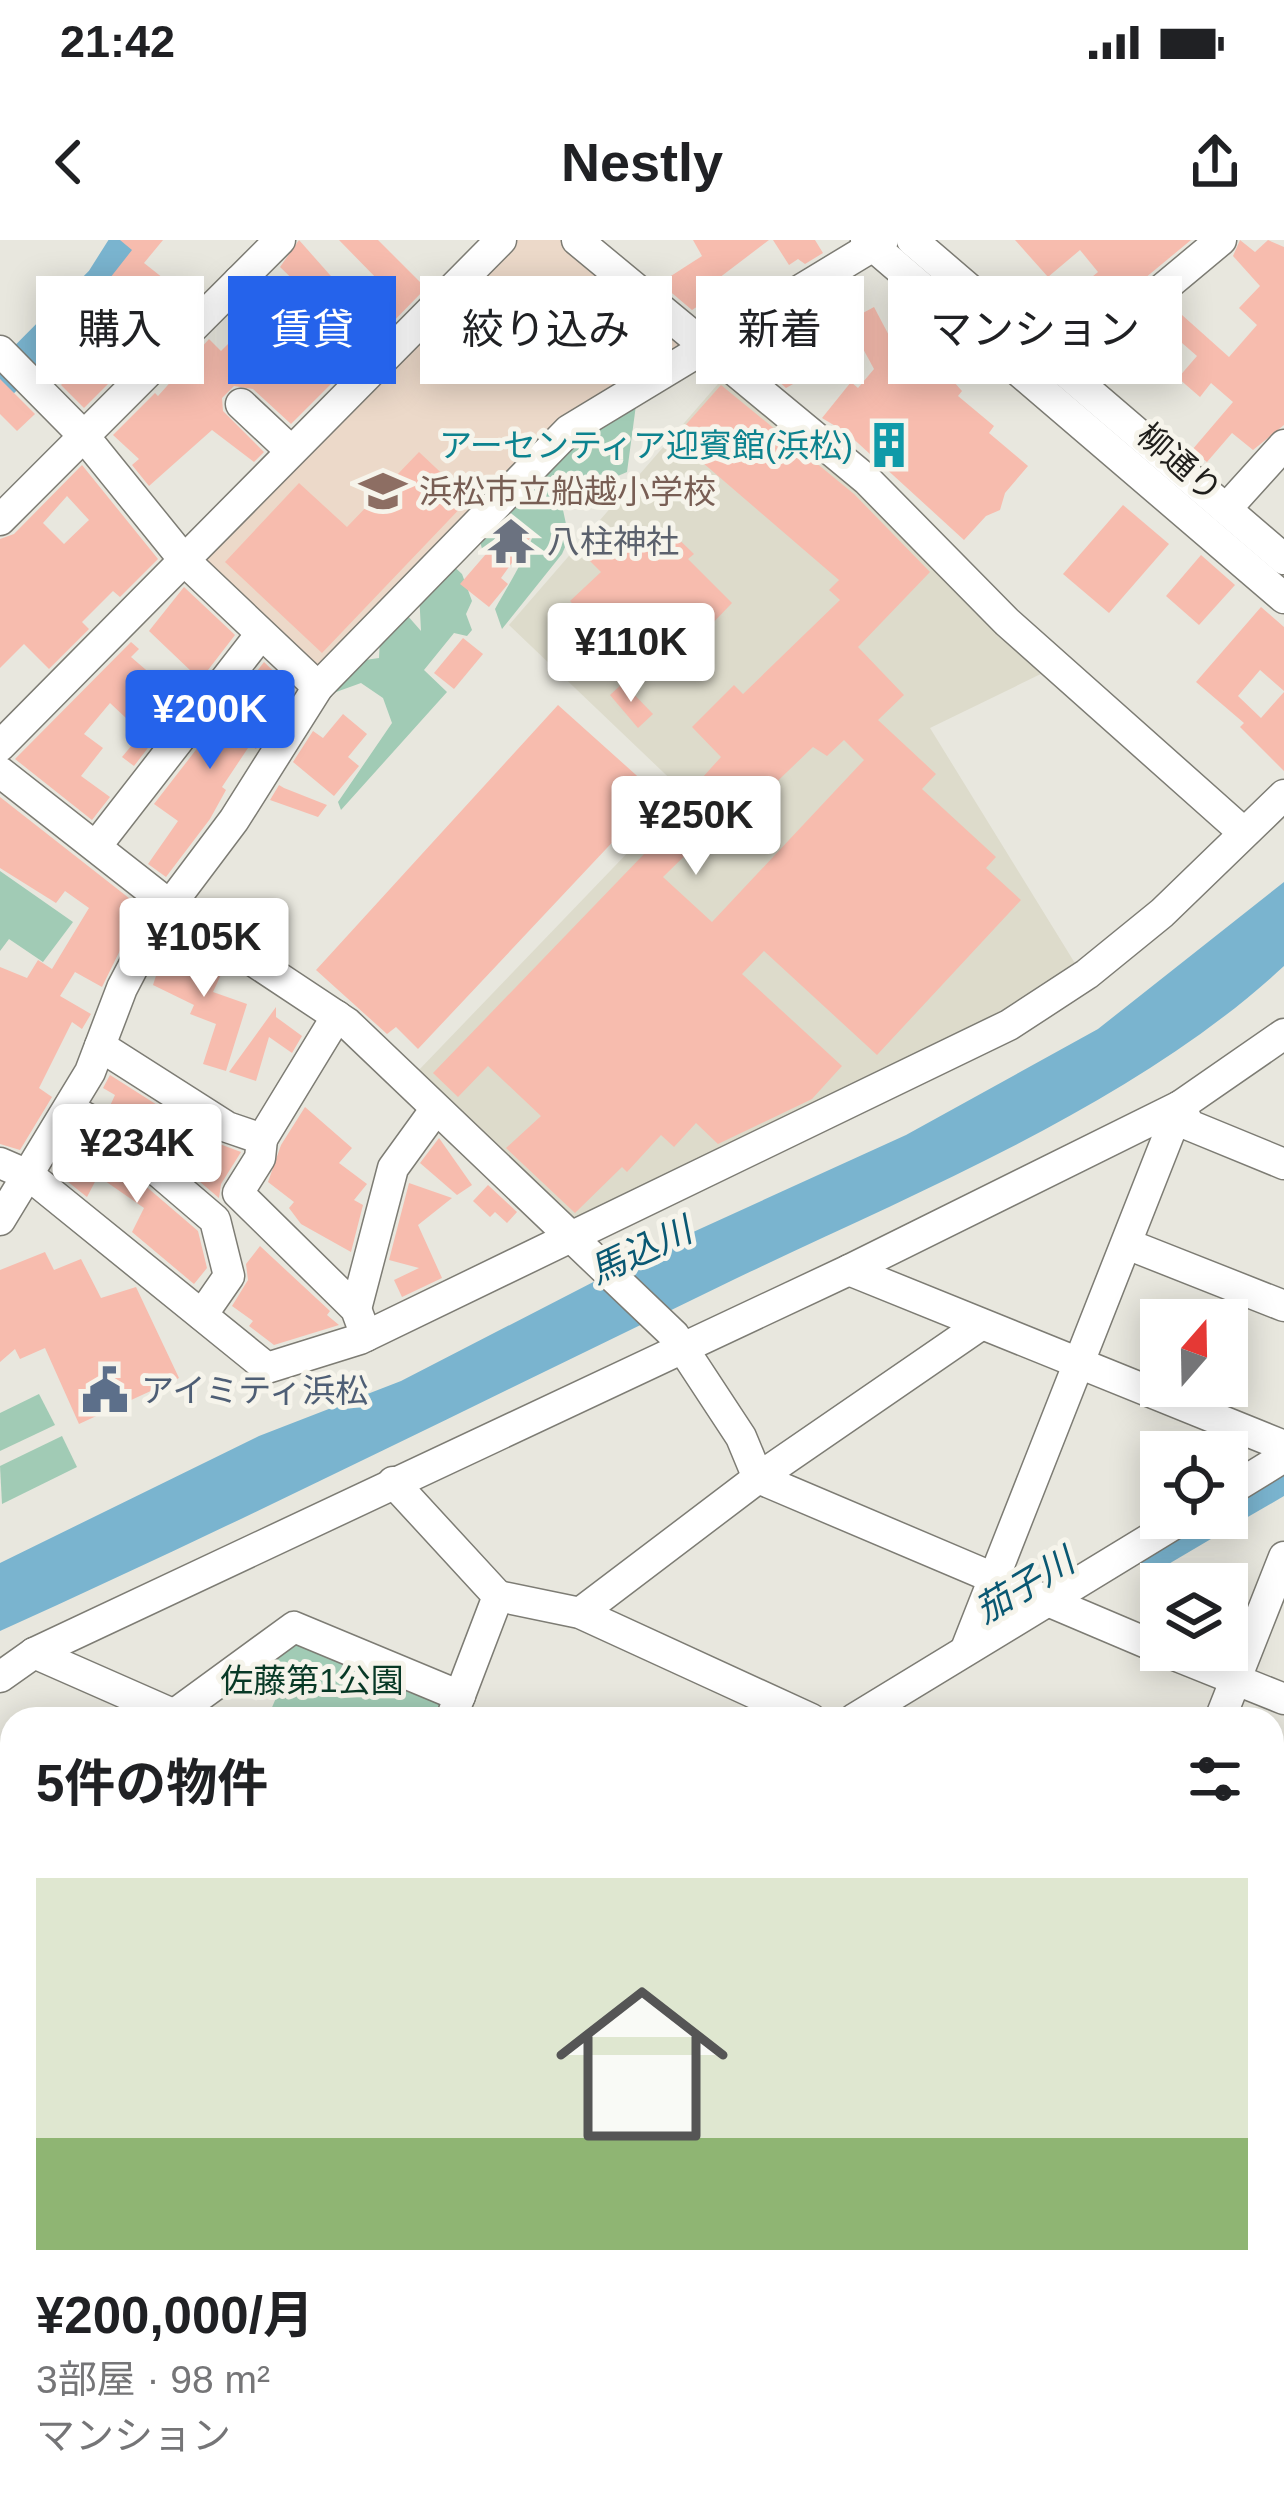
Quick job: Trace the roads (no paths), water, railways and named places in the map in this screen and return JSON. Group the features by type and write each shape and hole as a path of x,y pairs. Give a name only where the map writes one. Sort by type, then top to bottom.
{"street":[{"path":"243,276 280,240"},
{"path":"0,746 501,240"},
{"path":"577,240 696,337"},
{"name":"柳通り","path":"913,240 955,276"},
{"path":"1178,276 1221,240"},
{"path":"817,276 874,242"},
{"name":"柳通り","path":"874,242 1284,598"},
{"path":"0,520 228,291"},
{"path":"0,1220 69,1109 155,925 172,907 318,687 569,430 696,349"},
{"path":"11,362 83,435 185,561 318,687"},
{"path":"752,384 867,480 1007,622 1243,832"},
{"name":"柳通り","path":"1080,384 1284,559"},
{"path":"241,404 290,450"},
{"path":"1226,509 1284,445"},
{"path":"97,845 261,634"},
{"path":"0,772 172,907 337,1016 677,1340 740,1437 758,1478 1140,1641"},
{"path":"0,1162 29,1176 267,1368 361,1323 575,1243 1009,1024 1087,974 1162,914 1284,795"},
{"path":"215,1220 260,1158 262,1139 337,1016"},
{"path":"0,1677 34,1653 393,1483 677,1340 849,1270 1180,1106 1284,1034"},
{"path":"100,1046 227,1127 262,1139"},
{"path":"1180,1106 1190,1125 1284,1164"},
{"path":"966,1649 990,1578 1080,1365 1180,1106"},
{"path":"69,1109 112,1131 215,1220 229,1276 202,1315"},
{"path":"361,1323 393,1168 435,1110"},
{"path":"238,1193 361,1323"},
{"path":"1127,1244 1284,1306"},
{"path":"849,1270 1284,1446"},
{"path":"580,1613 758,1478 979,1326"},
{"path":"1248,1479 1284,1457"},
{"path":"393,1483 498,1597 580,1613 785,1707"},
{"path":"873,1707 1150,1539"},
{"path":"1225,1707 1284,1557"},
{"path":"189,1707 294,1627 456,1707 498,1597"},
{"path":"34,1653 151,1707"},
{"path":"1213,1671 1284,1699"}],"water":[{"path":"1284,882 1284,966 1225,1016 1093,1103 950,1178 0,1631 0,1563 259,1436 401,1381 669,1243 906,1135 1098,1029"}],"waterway":[{"path":"0,384 102,281 128,240"},
{"name":"茄子川","path":"1248,1498 1284,1477"},
{"name":"茄子川","path":"1153,1554 1178,1539"}],"place":[{"name":"アーセンティア迎賓館(浜松)","path":"889,445"},
{"name":"浜松市立船越小学校","path":"383,491"},
{"name":"八柱神社","path":"511,541"},
{"name":"アイミティ浜松","path":"105,1390"}],"water label":[{"name":"馬込川","path":"640,1250"}],"park label":[{"name":"佐藤第1公園","path":"312,1680"}]}
